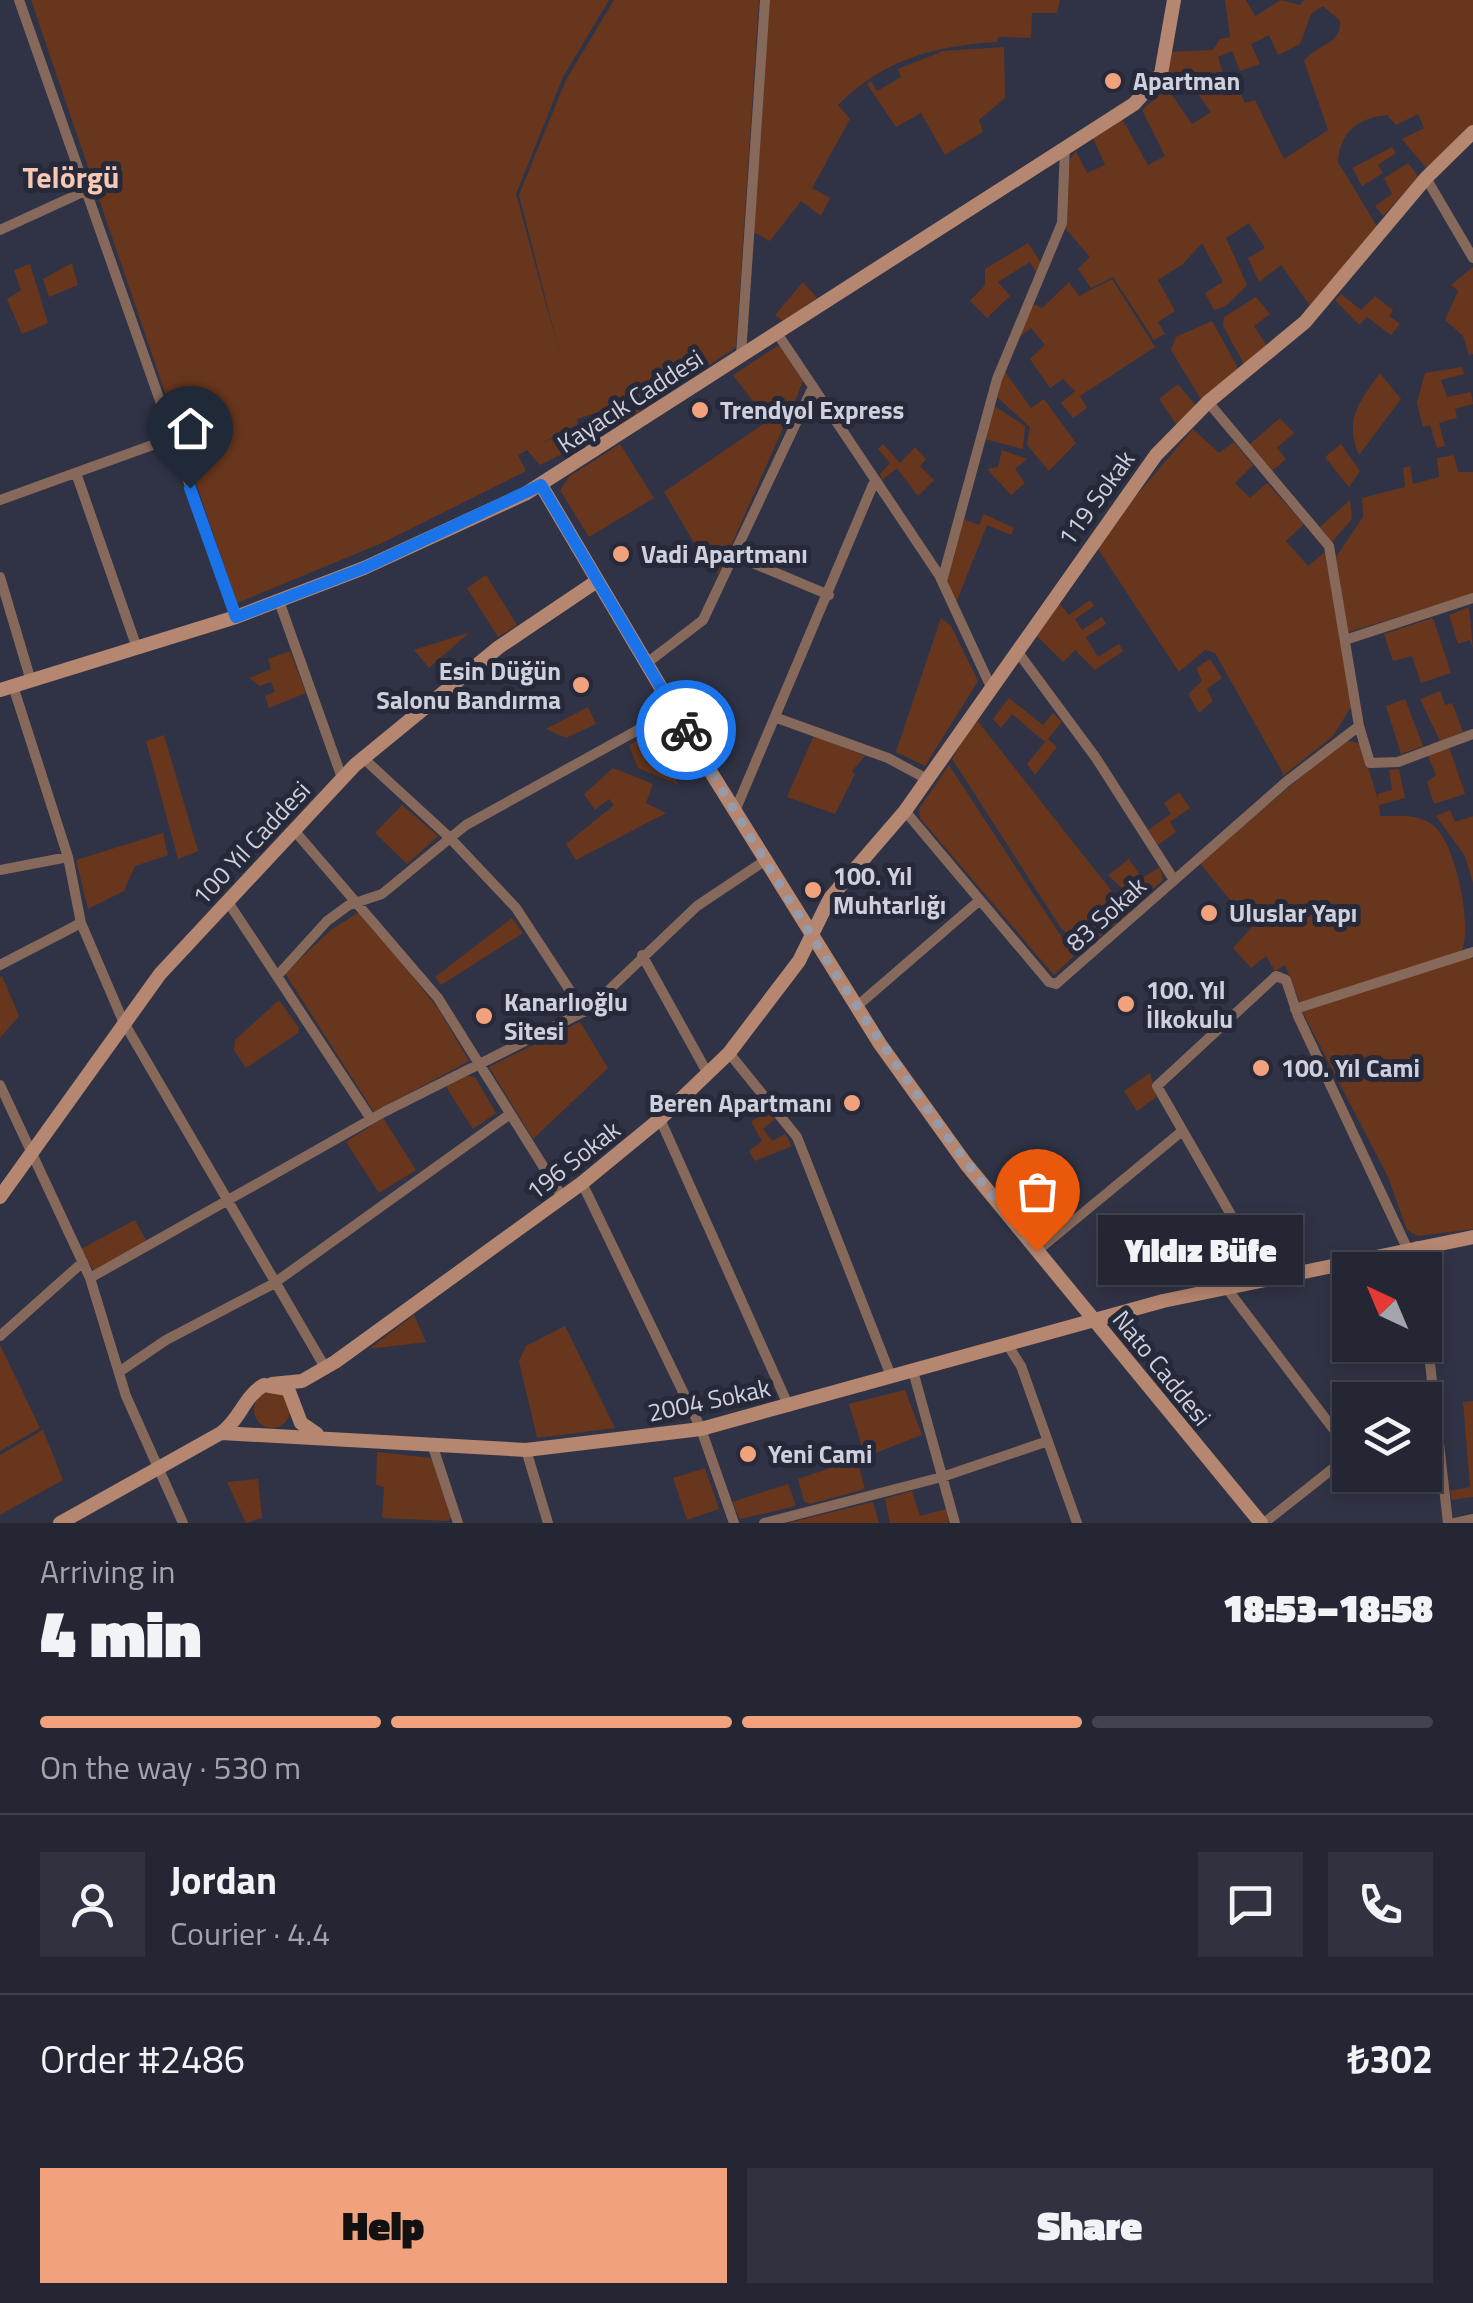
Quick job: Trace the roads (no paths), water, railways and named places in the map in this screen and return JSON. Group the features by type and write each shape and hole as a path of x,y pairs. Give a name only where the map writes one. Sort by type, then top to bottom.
{"street":[{"path":"19,0 236,617"},
{"path":"742,355 765,0"},
{"name":"Kayacık Caddesi","path":"6,688 236,617 379,561 541,485 1152,89 1164,62 1174,0"},
{"name":"119 Sokak","path":"812,936 843,880 884,840 1122,497 1169,440 1208,402 1305,322 1426,178 1473,132"},
{"path":"942,581 996,379 1056,241 1066,146"},
{"path":"1426,178 1473,258"},
{"path":"0,230 84,191"},
{"path":"777,333 942,581 954,615 990,685"},
{"path":"646,663 700,626 813,387"},
{"path":"1208,402 1331,552 1359,726 1372,764 1398,762 1473,734"},
{"path":"0,500 172,438"},
{"path":"76,472 137,648"},
{"path":"735,811 778,718 876,480"},
{"name":"Nato Caddesi","path":"541,485 856,1007 966,1164 1262,1523"},
{"path":"736,556 829,595"},
{"path":"0,577 31,681"},
{"name":"100 Yıl Caddesi","path":"0,1198 122,1021 292,829 362,758 498,647 597,581"},
{"path":"1345,640 1473,598"},
{"path":"279,600 342,778"},
{"path":"1016,651 1096,758 1174,880"},
{"path":"6,688 68,857 81,923 122,1021 231,1200 322,1372"},
{"path":"278,975 327,921 358,902 382,894 450,838 491,811 674,710"},
{"path":"778,718 888,758 927,779"},
{"name":"83 Sokak","path":"905,811 1049,982 1056,984 1359,726"},
{"path":"362,758 450,838 516,908 584,1012"},
{"path":"292,829 424,980 564,1198"},
{"path":"0,870 68,857"},
{"path":"90,1278 371,1119 584,1012 705,900 766,860"},
{"path":"856,1007 980,900"},
{"path":"228,902 371,1119"},
{"path":"0,965 81,923"},
{"name":"196 Sokak","path":"272,1384 297,1383 322,1372 582,1184 660,1119 728,1053 791,972 812,936"},
{"path":"1295,1009 1473,952"},
{"path":"642,955 708,1074"},
{"path":"1270,1282 1158,1086 1280,976 1414,1252"},
{"path":"728,1053 797,1137 891,1376"},
{"path":"0,1085 90,1278 118,1372 155,1467 183,1523"},
{"path":"118,1372 166,1340 274,1284 510,1114"},
{"path":"660,1119 788,1407"},
{"path":"1037,1251 1181,1132"},
{"path":"582,1184 701,1429 734,1523"},
{"name":"2004 Sokak","path":"221,1433 526,1450 701,1429 1009,1347 1163,1301 1270,1282 1412,1247 1473,1237"},
{"path":"0,1336 83,1262"},
{"path":"1228,1290 1332,1429"},
{"path":"1009,1347 1022,1366 1077,1523"},
{"path":"913,1371 955,1523"},
{"name":"196 Sokak","path":"297,1409 322,1372"},
{"path":"60,1523 221,1433 256,1389 272,1384 288,1389 304,1426 322,1436"},
{"path":"247,1402 252,1426 271,1435 290,1427 297,1409"},
{"path":"764,1523 942,1477 1048,1441"},
{"path":"432,1444 458,1523"},
{"path":"526,1450 548,1523"},
{"path":"1262,1523 1332,1467"},
{"path":"1442,1491 1448,1523"},
{"path":"1456,1523 1473,1519"}],"place":[{"name":"Apartman","path":"1113,81"},
{"name":"Trendyol Express","path":"700,410"},
{"name":"Vadi Apartmanı","path":"621,554"},
{"name":"Esin Düğün Salonu Bandırma","path":"581,685"},
{"name":"100. Yıl Muhtarlığı","path":"813,890"},
{"name":"Uluslar Yapı","path":"1209,913"},
{"name":"100. Yıl İlkokulu","path":"1126,1004"},
{"name":"Kanarlıoğlu Sitesi","path":"484,1016"},
{"name":"100. Yıl Cami","path":"1261,1068"},
{"name":"Beren Apartmanı","path":"852,1103"},
{"name":"Yıldız Büfe","path":"1037,1251"},
{"name":"Yeni Cami","path":"748,1454"}],"district":[{"name":"Telörgü","path":"71,177"}]}
